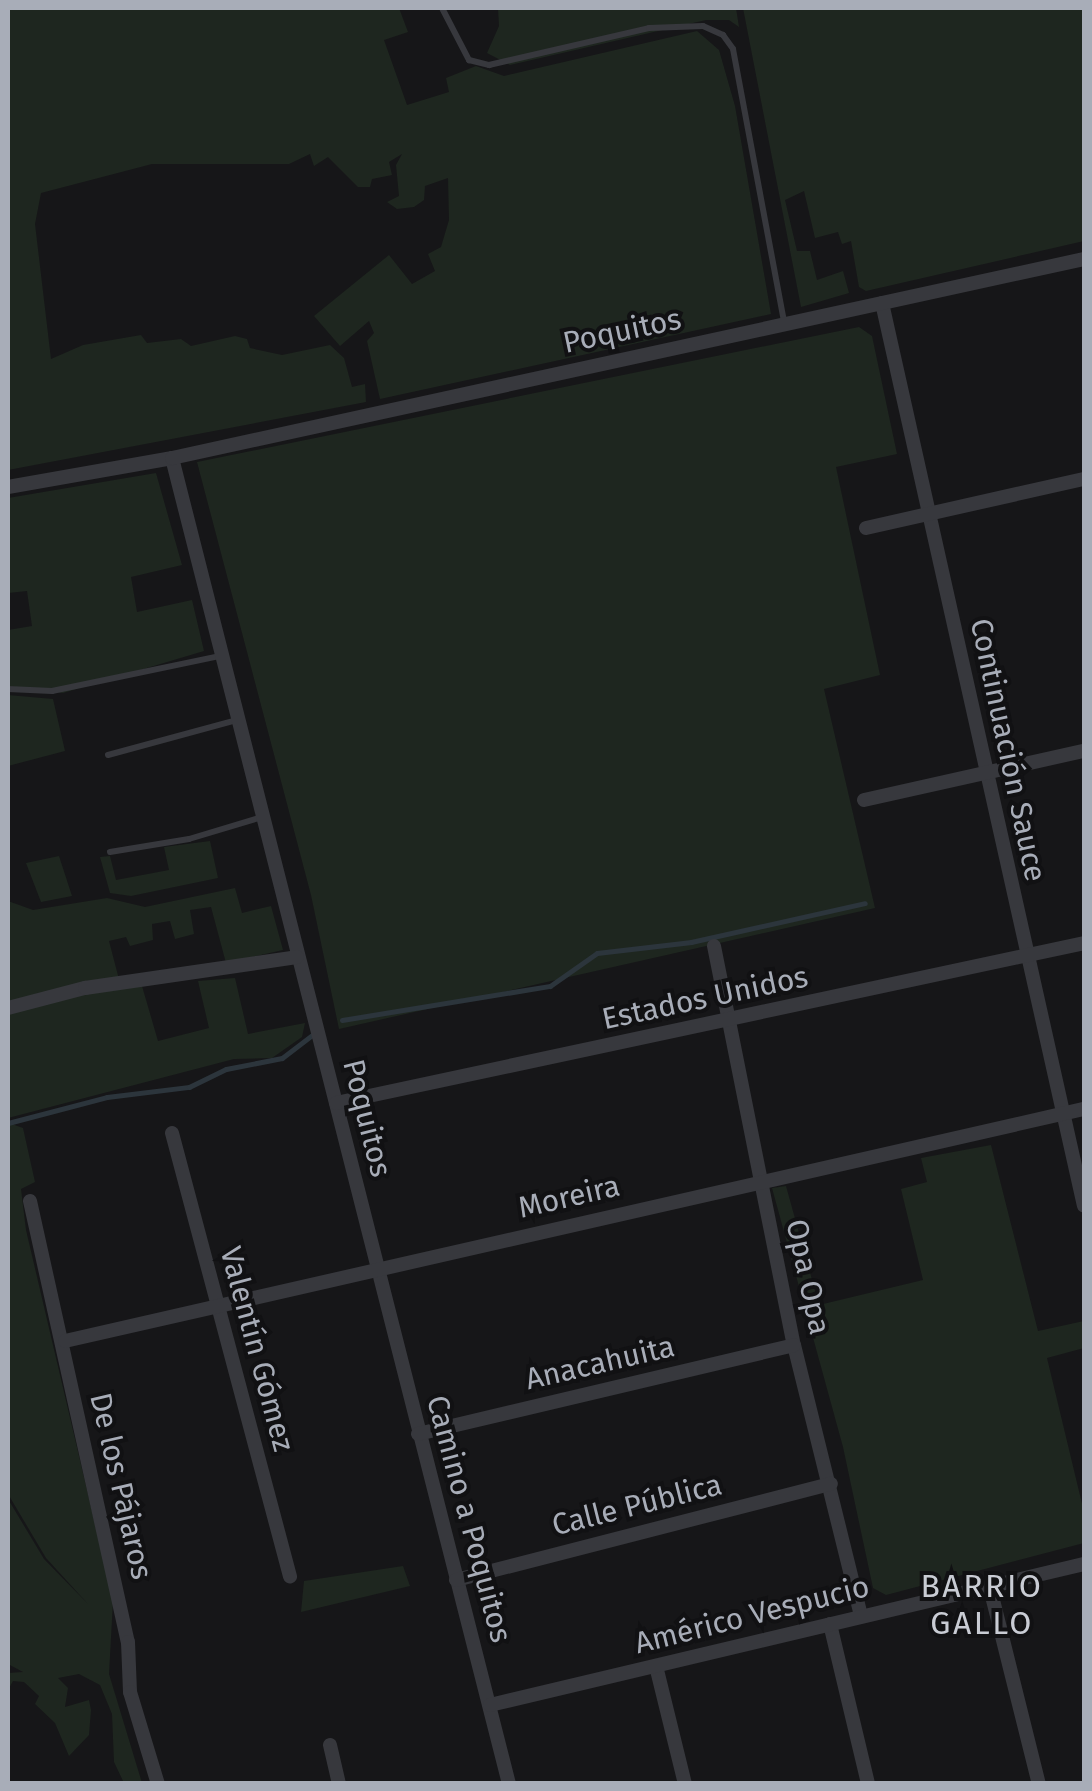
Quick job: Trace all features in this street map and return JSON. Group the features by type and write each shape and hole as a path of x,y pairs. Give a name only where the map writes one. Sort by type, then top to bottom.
{"street":[{"name":"Poquitos","path":"8,487 172,458 1084,259"},
{"name":"Continuación Sauce","path":"882,303 1024,956 1084,1206"},
{"name":"Poquitos","path":"172,458 376,1268"},
{"path":"866,528 1084,479"},
{"path":"864,800 1084,751"},
{"name":"Estados Unidos","path":"336,1103 725,1023 1084,943"},
{"name":"Opa Opa","path":"714,946 725,1023 794,1345 861,1616"},
{"path":"8,1008 85,988 297,958"},
{"name":"Moreira","path":"65,1341 1084,1109"},
{"name":"Valentín Gómez","path":"172,1133 290,1578"},
{"name":"De los Pájaros","path":"30,1200 65,1341 128,1642 130,1692 158,1784"},
{"name":"Camino a Poquitos","path":"376,1268 508,1784"},
{"name":"Anacahuita","path":"418,1434 794,1345"},
{"name":"Calle Pública","path":"456,1580 831,1484"},
{"name":"Américo Vespucio","path":"490,1705 1084,1564"},
{"path":"990,1588 1040,1784"},
{"path":"830,1624 868,1784"},
{"path":"656,1666 685,1784"},
{"path":"330,1745 339,1784"}],"lane":[{"path":"442,8 469,60 489,65 649,28 702,26 723,35 734,49 784,323"},
{"path":"8,690 52,691 220,656"},
{"path":"108,755 238,719"},
{"path":"110,852 189,839 263,817"}],"shaded area":[{"path":"8,8 399,8 408,32 384,40 407,105 449,92 446,78 476,66 504,76 697,31 719,50 735,106 771,314 380,399 367,341 374,333 369,321 340,346 314,316 389,255 412,284 435,271 428,254 441,247 449,220 448,178 425,186 424,200 414,207 397,209 387,202 399,196 396,165 402,154 389,162 392,175 372,179 370,187 358,187 328,157 314,166 310,154 289,164 152,164 41,193 35,224 51,359 83,345 141,335 147,343 181,339 191,346 235,336 247,339 250,348 282,355 330,345 344,358 352,387 365,384 366,402 8,470"},
{"path":"498,8 736,8 739,27 729,20 706,20 510,65 487,53 499,26"},
{"path":"743,8 1084,8 1084,241 866,291 859,287 851,241 842,244 838,232 815,238 804,191 785,200 797,251 810,251 817,280 843,271 849,293 801,307"},
{"path":"859,327 872,336 897,454 836,467 880,675 824,689 875,908 339,1029 311,895 197,462"},
{"path":"156,473 182,565 131,577 137,612 192,600 204,651 63,693 8,686 8,630 32,626 27,591 8,593 8,498"},
{"path":"8,695 53,699 65,751 8,766"},
{"path":"210,841 218,878 131,896 110,893 100,857 110,856 116,880 169,870 164,847"},
{"path":"59,856 72,896 41,902 26,863"},
{"path":"235,888 242,913 271,906 283,950 226,963 211,907 190,910 194,934 175,939 170,921 152,924 153,940 130,946 126,937 109,941 121,987 142,986 158,1041 209,1028 198,981 235,978 248,1034 305,1023 302,1037 272,1058 234,1059 8,1118 8,901 33,910 107,898 145,907"},
{"path":"9,1123 23,1128 35,1182 21,1189 26,1230 113,1601 109,1674 142,1783 124,1783 114,1762 112,1714 100,1685 79,1674 58,1678 68,1688 65,1707 89,1700 91,1710 89,1735 69,1756 55,1723 35,1704 39,1696 24,1682 13,1681 8,1690 8,1673 23,1672 8,1664 8,1499 44,1559 88,1604 46,1558 8,1494"},
{"path":"991,1145 1038,1331 1084,1321 1084,1348 1047,1358 1084,1512 1084,1543 886,1595 873,1588 843,1447 772,1188 786,1186 819,1305 923,1280 901,1189 927,1182 921,1158"},
{"path":"403,1566 410,1586 301,1612 304,1581"}],"waterway":[{"path":"342,1020 550,986 597,953 691,942 865,903"},
{"path":"8,1123 107,1097 189,1087 226,1069 282,1058 316,1032"}],"district":[{"name":"BARRIO GALLO","path":"982,1606"}]}
